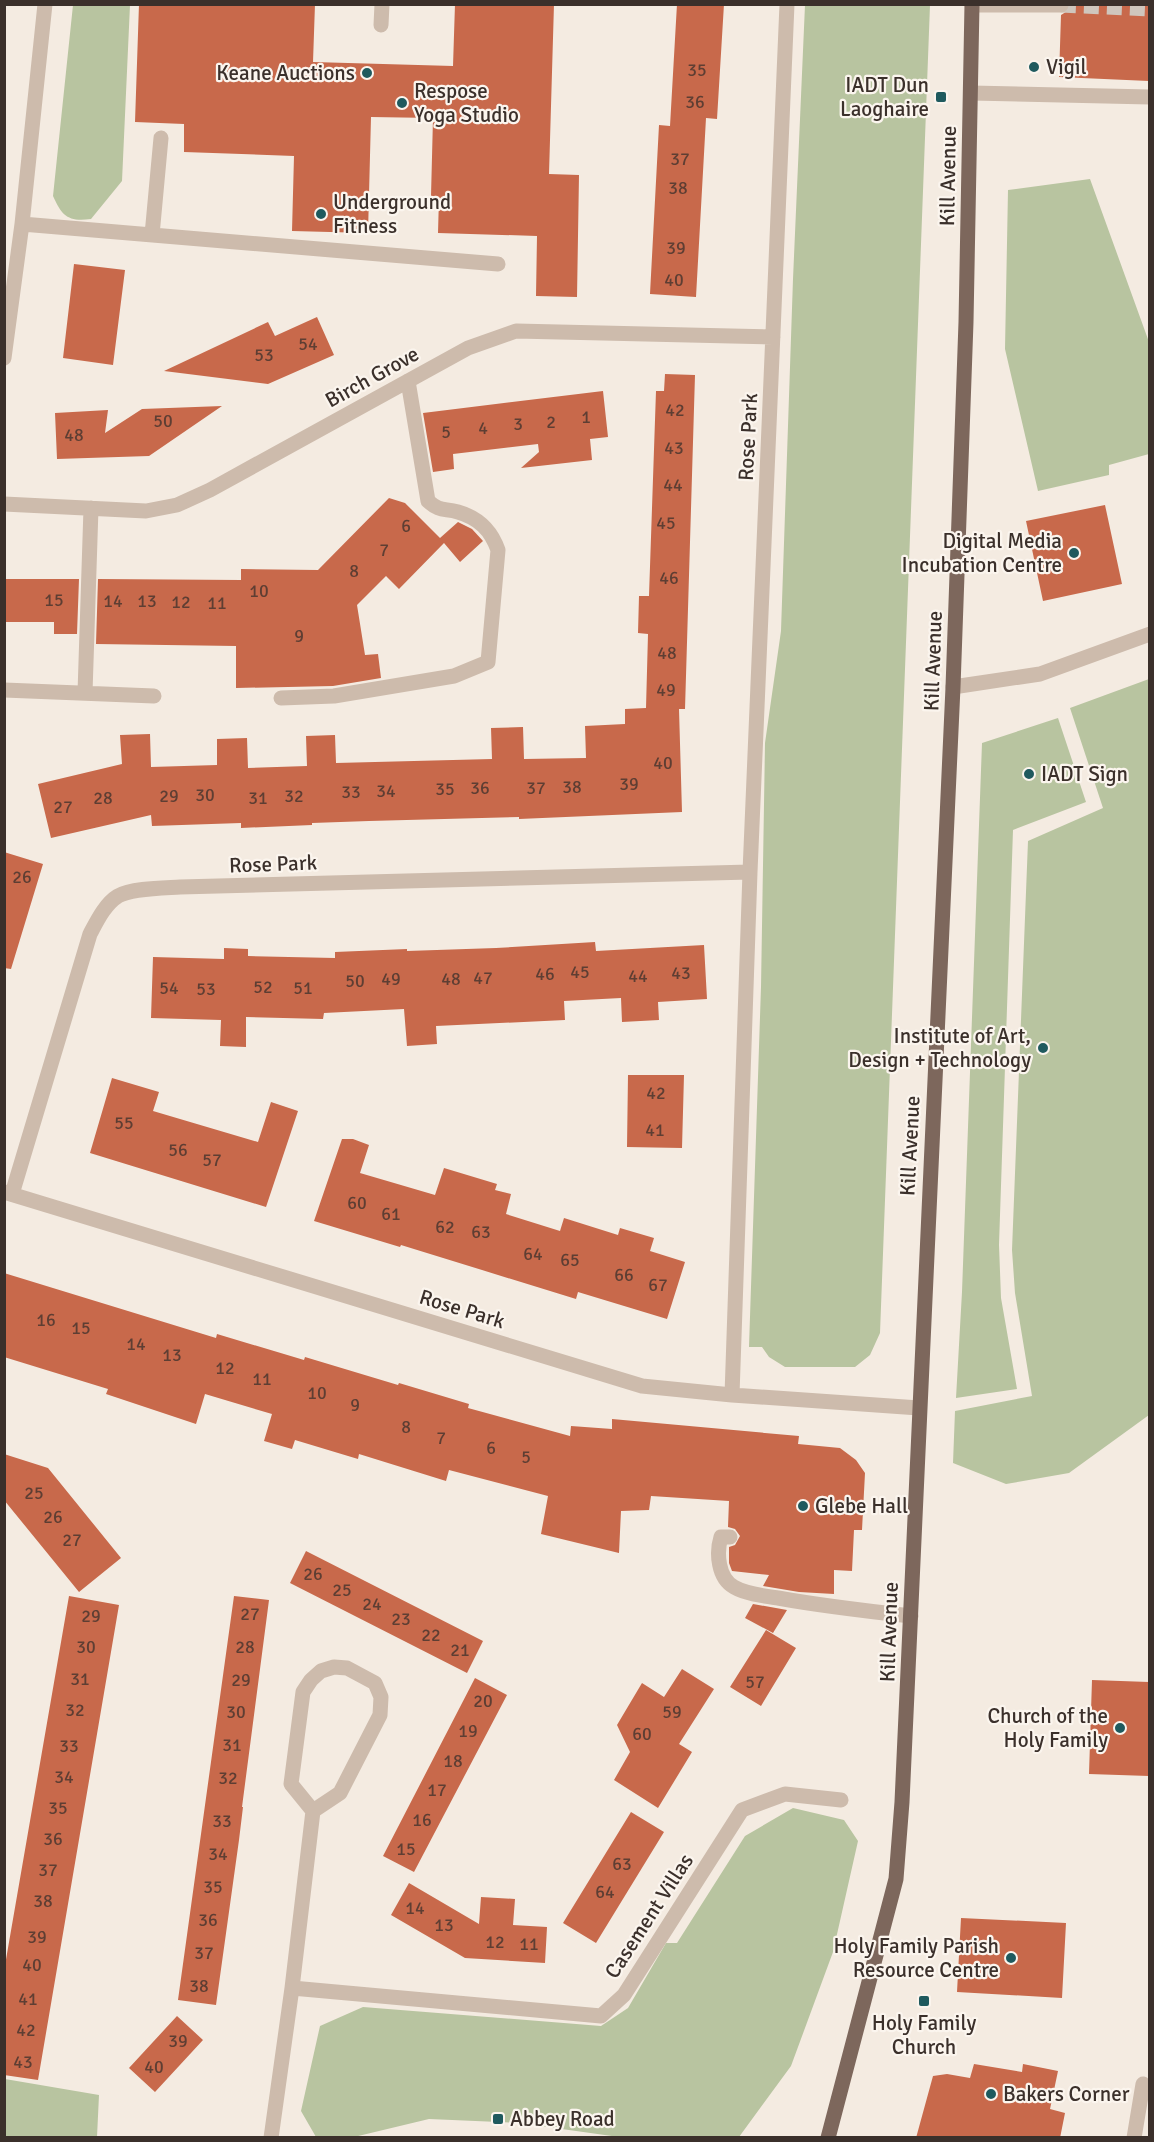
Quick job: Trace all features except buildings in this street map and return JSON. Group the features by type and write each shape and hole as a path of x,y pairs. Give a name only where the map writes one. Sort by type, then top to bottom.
{"main road":[{"name":"Kill Avenue","path":"828,2138 896,1879 902,1802 953,687 966,333 972,5"}],"street":[{"path":"4,358 22,224 45,4"},
{"path":"381,25 382,4"},
{"name":"Rose Park","path":"732,1395 750,872 787,4"},
{"path":"972,5 1061,5"},
{"path":"971,93 1149,97"},
{"path":"152,235 161,138"},
{"path":"22,224 498,264"},
{"name":"Birch Grove","path":"4,504 146,511 177,505 210,490 468,348 516,331 773,337"},
{"path":"282,698 334,696 454,676 488,662 498,550 494,537 478,520 457,512 437,510 428,501 408,381"},
{"path":"85,693 91,508"},
{"path":"953,687 1040,674 1149,634"},
{"path":"4,690 154,696"},
{"name":"Rose Park","path":"750,872 149,888 119,896 101,913 90,934 8,1193 642,1386 732,1395 919,1408"},
{"path":"730,1537 721,1537 719,1558 720,1569 726,1580 734,1587 760,1595 830,1608 911,1616"},
{"path":"271,2138 313,1811 291,1784 303,1692 321,1671 334,1667 347,1668 375,1683 381,1698 380,1715 340,1793 313,1811"},
{"name":"Casement Villas","path":"292,1988 601,2016 624,1995 742,1810 785,1794 841,1800"},
{"path":"1134,2138 1143,2084"}],"green space":[{"path":"73,5 130,5 122,181 91,219 83,220 71,218 63,213 53,196"},
{"path":"805,5 930,5 880,1333 870,1355 855,1367 785,1367 769,1357 762,1347 749,1347 761,987 765,743 781,631"},
{"path":"1090,179 1149,342 1149,454 1109,465 1109,475 1038,491 1005,349 1008,190"},
{"path":"1149,679 1149,1415 1069,1473 1006,1484 953,1463 955,1411 1032,1396 1015,1293 1012,1250 1028,841 1103,808 1070,708"},
{"path":"1058,718 1086,802 1013,830 999,1245 1001,1298 1017,1389 956,1398 982,743"},
{"path":"793,1808 844,1820 858,1841 833,1952 791,2066 739,2137 626,2138 519,2123 429,2119 354,2137 316,2137 301,2111 320,2026 363,2007 601,2026 628,2008 666,1943 677,1943 745,1836"},
{"path":"5,2079 99,2095 97,2137 5,2137"}],"tunnel":[{"path":"1061,5 1150,9"}],"place":[{"name":"Vigil","path":"1034,67"},
{"name":"Keane Auctions","path":"367,73"},
{"name":"IADT Dun Laoghaire","path":"941,97"},
{"name":"Respose Yoga Studio","path":"402,103"},
{"name":"Underground Fitness","path":"321,214"},
{"name":"Digital Media Incubation Centre","path":"1074,553"},
{"name":"IADT Sign","path":"1029,774"},
{"name":"Institute of Art, Design + Technology","path":"1043,1048"},
{"name":"Glebe Hall","path":"803,1506"},
{"name":"Church of the Holy Family","path":"1120,1728"},
{"name":"Holy Family Parish Resource Centre","path":"1011,1958"},
{"name":"Holy Family Church","path":"924,2001"},
{"name":"Bakers Corner","path":"991,2094"},
{"name":"Abbey Road","path":"498,2119"}]}
